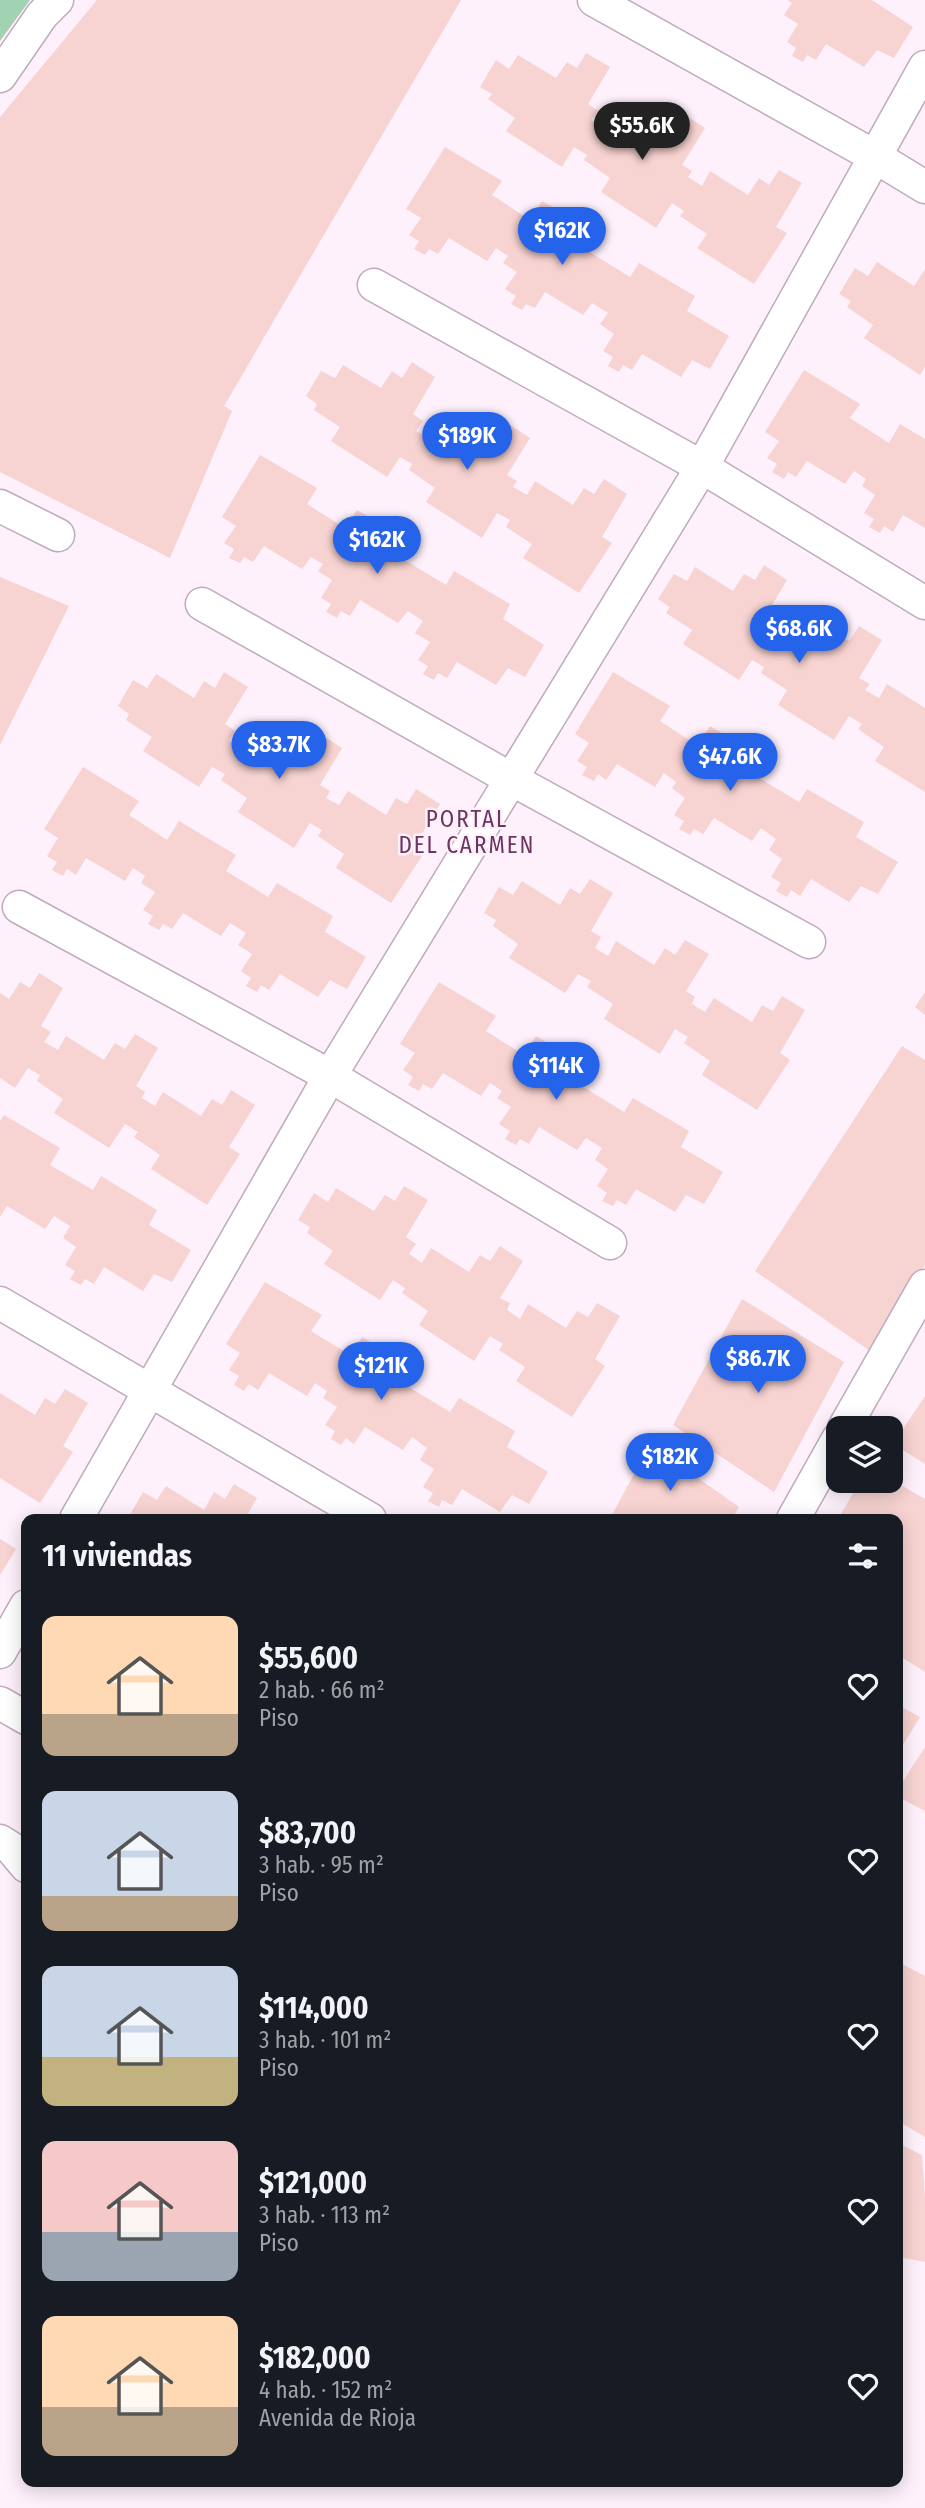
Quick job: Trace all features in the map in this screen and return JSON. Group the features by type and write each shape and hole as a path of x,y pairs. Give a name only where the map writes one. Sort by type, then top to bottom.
{"street":[{"path":"0,76 42,15 57,0"},
{"path":"594,0 925,187"},
{"path":"79,1514 330,1076 702,467 925,67"},
{"path":"374,285 702,467 925,603"},
{"path":"0,506 58,535"},
{"path":"202,604 511,779 809,942"},
{"path":"19,907 330,1076 610,1243"},
{"path":"851,1416 925,1286"},
{"path":"0,1303 361,1514"},
{"path":"796,1514 826,1460"},
{"path":"0,1652 21,1615"},
{"path":"0,1703 21,1715"},
{"path":"0,1841 11,1848 21,1860"}],"green space":[{"path":"0,0 30,0 0,41"}],"building":[{"path":"97,0 461,0 224,406 232,411 170,558 0,472 0,117"},
{"path":"787,0 872,0 913,27 894,58 877,50 864,67 826,44 816,60 807,55 803,62 792,56 796,48 787,42 798,24 784,15 792,3"},
{"path":"586,53 610,67 588,104 598,111 591,120 605,129 613,115 651,139 662,122 672,128 682,113 705,128 682,165 692,171 688,177 702,186 710,171 748,195 759,178 769,185 779,170 802,183 776,227 787,233 754,284 697,248 707,234 680,216 684,211 672,203 656,228 601,192 610,178 584,160 587,155 574,147 562,167 506,131 515,118 488,99 492,94 480,87 496,60 509,69 518,55 556,78 567,62 577,68"},
{"path":"445,147 502,181 492,195 530,220 542,201 598,234 588,251 630,277 639,263 695,296 687,311 729,336 710,369 692,360 681,377 642,354 632,370 623,365 619,372 608,366 613,357 603,351 614,334 600,324 608,313 592,303 583,315 545,292 535,308 526,304 522,310 511,304 516,296 505,289 517,272 503,263 508,256 496,248 487,261 449,238 438,254 429,249 425,255 414,249 419,241 409,235 421,218 406,209"},
{"path":"877,262 914,286 925,269 925,367 920,375 864,338 873,325 847,307 851,301 839,294 855,268 868,276"},
{"path":"412,362 435,377 413,414 423,421 416,431 430,439 438,425 476,448 487,432 497,438 507,423 530,438 507,475 517,481 513,487 527,495 535,481 573,505 584,488 594,494 604,479 627,494 602,537 612,543 579,593 523,558 532,544 506,527 510,520 497,513 482,538 426,502 435,488 409,470 412,464 400,457 387,477 331,441 340,427 314,410 317,404 306,396 321,371 335,378 343,365 381,388 392,371 402,378"},
{"path":"804,370 860,404 850,418 889,443 900,424 925,439 925,528 903,515 893,532 884,526 880,533 869,527 874,519 864,513 875,495 862,486 866,479 854,471 845,484 807,461 796,477 788,472 784,479 772,472 777,464 767,458 779,441 765,432"},
{"path":"260,455 317,488 307,504 345,528 357,510 413,543 403,559 446,585 454,571 510,604 503,619 544,645 525,677 508,668 496,685 457,662 447,678 438,673 434,680 423,674 428,666 418,660 430,642 415,633 423,621 408,611 398,623 360,600 350,616 341,611 337,618 326,612 331,604 321,598 332,580 318,571 323,564 311,557 302,569 264,546 253,562 244,557 240,563 229,558 234,549 224,543 236,526 222,517"},
{"path":"764,565 787,580 765,617 775,623 768,634 782,642 791,628 829,652 839,635 849,641 859,626 882,640 859,678 870,684 865,690 879,698 887,684 925,708 925,792 875,761 884,747 858,729 862,724 849,716 834,740 778,705 787,690 761,673 764,667 752,660 739,680 683,644 692,630 666,613 670,607 658,599 674,574 687,581 695,567 733,591 744,574 755,580"},
{"path":"0,577 69,606 0,745"},
{"path":"224,672 248,687 225,724 235,731 229,741 242,749 251,735 288,759 299,742 309,748 319,733 342,748 320,785 330,791 326,798 339,805 348,791 386,815 396,798 407,804 416,789 440,804 414,847 424,853 391,903 336,868 344,854 318,836 322,830 310,823 294,848 238,812 247,798 221,780 225,774 212,767 199,787 143,751 152,737 126,720 129,714 118,706 133,680 147,688 156,674 194,698 204,681 215,688"},
{"path":"613,672 670,706 660,721 698,746 710,726 767,760 756,776 799,802 807,789 864,822 856,837 898,862 878,894 861,886 849,902 811,879 800,896 791,890 787,897 776,891 781,883 771,877 782,859 769,850 776,839 761,828 752,841 714,818 703,834 694,829 690,835 679,829 684,821 674,815 685,798 672,788 676,782 664,773 655,787 617,764 606,780 598,774 594,781 582,775 587,767 577,761 589,743 575,734"},
{"path":"83,767 139,801 129,815 167,840 179,821 236,855 226,871 268,897 277,883 333,916 325,932 366,957 347,989 330,980 318,997 280,974 269,990 261,985 257,992 246,986 251,978 241,971 252,954 238,945 246,933 230,923 221,936 183,913 172,929 163,924 159,930 148,924 153,916 143,910 155,892 141,883 145,876 133,868 125,881 86,858 76,875 67,869 63,876 52,870 57,862 47,856 58,838 44,829"},
{"path":"590,879 613,893 591,931 601,937 595,948 608,956 616,941 654,965 665,948 675,955 685,940 709,954 686,991 695,997 692,1004 705,1012 714,998 752,1022 762,1005 773,1011 782,996 805,1010 780,1053 790,1060 757,1110 702,1075 710,1061 684,1043 688,1037 675,1029 660,1054 604,1019 613,1004 587,987 591,981 578,974 565,993 509,958 518,944 493,926 496,920 484,913 499,887 513,895 522,881 560,905 570,888 580,894"},
{"path":"39,973 63,988 41,1026 51,1032 44,1042 58,1050 66,1036 104,1060 115,1043 125,1049 135,1034 158,1048 136,1086 145,1092 142,1098 155,1106 163,1092 201,1116 212,1099 222,1105 231,1090 255,1105 229,1147 240,1154 207,1205 151,1169 160,1155 134,1137 138,1132 125,1124 109,1148 54,1113 63,1099 37,1081 40,1075 28,1068 15,1088 0,1078 0,993 9,999 20,982 30,988"},
{"path":"439,982 496,1016 486,1031 524,1055 536,1036 592,1070 582,1086 624,1112 633,1098 689,1131 681,1147 723,1172 704,1204 686,1195 675,1212 636,1189 626,1205 617,1200 613,1206 602,1201 607,1193 597,1186 608,1169 595,1160 602,1148 586,1138 577,1150 539,1127 529,1144 520,1139 516,1145 505,1139 510,1131 499,1124 511,1107 497,1098 502,1091 490,1083 481,1096 443,1073 432,1089 423,1084 419,1091 408,1085 413,1077 403,1070 415,1053 400,1044"},
{"path":"925,992 925,1015 915,1007"},
{"path":"902,1046 925,1060 925,1264 883,1360 755,1271"},
{"path":"4,1115 60,1148 50,1165 93,1190 101,1176 157,1210 149,1225 191,1250 172,1282 154,1274 143,1291 104,1267 94,1284 85,1279 81,1285 70,1279 75,1271 65,1265 76,1247 63,1238 70,1226 54,1216 45,1229 7,1206 0,1217 0,1121"},
{"path":"404,1186 428,1200 406,1237 416,1244 409,1254 422,1263 431,1248 469,1272 480,1255 490,1261 500,1246 523,1261 500,1298 510,1303 507,1310 520,1319 528,1304 566,1328 577,1311 588,1317 597,1303 620,1316 595,1359 605,1366 572,1417 516,1381 525,1367 499,1350 503,1344 490,1336 474,1361 419,1325 428,1311 402,1293 405,1288 393,1280 380,1300 324,1264 333,1251 307,1233 310,1227 298,1220 314,1193 328,1202 336,1188 374,1211 385,1195 395,1201"},
{"path":"265,1282 322,1315 311,1331 350,1355 362,1337 418,1370 407,1386 450,1412 459,1398 515,1431 507,1447 548,1472 529,1504 512,1495 500,1512 462,1489 452,1505 442,1500 439,1507 428,1501 433,1493 423,1487 434,1469 420,1460 427,1448 412,1437 403,1450 365,1427 354,1444 346,1438 341,1445 331,1439 335,1431 325,1425 337,1407 323,1398 327,1391 315,1383 307,1396 269,1373 258,1390 249,1384 244,1391 234,1385 239,1376 229,1370 240,1353 226,1344"},
{"path":"742,1299 844,1362 774,1492 673,1425"},
{"path":"65,1389 88,1403 63,1446 73,1452 40,1503 0,1478 0,1393 35,1415 45,1398 55,1404"},
{"path":"925,1396 925,1464 903,1450 903,1429"},
{"path":"650,1444 739,1507 735,1514 613,1514"},
{"path":"234,1484 257,1498 248,1514 130,1514 143,1492 157,1500 166,1486 204,1510 214,1492 225,1499"},
{"path":"903,1486 925,1499 925,1672 903,1658 903,1514 841,1514 853,1493 903,1493"},
{"path":"0,1539 16,1549 0,1575"},
{"path":"903,1708 920,1717 903,1745"},
{"path":"925,1747 925,1811 903,1800 903,1781"},
{"path":"903,1965 925,1976 925,2137 903,2124"},
{"path":"903,2146 922,2155 925,2262 903,2258"}],"district":[{"name":"PORTAL DEL CARMEN","path":"467,832"}]}
